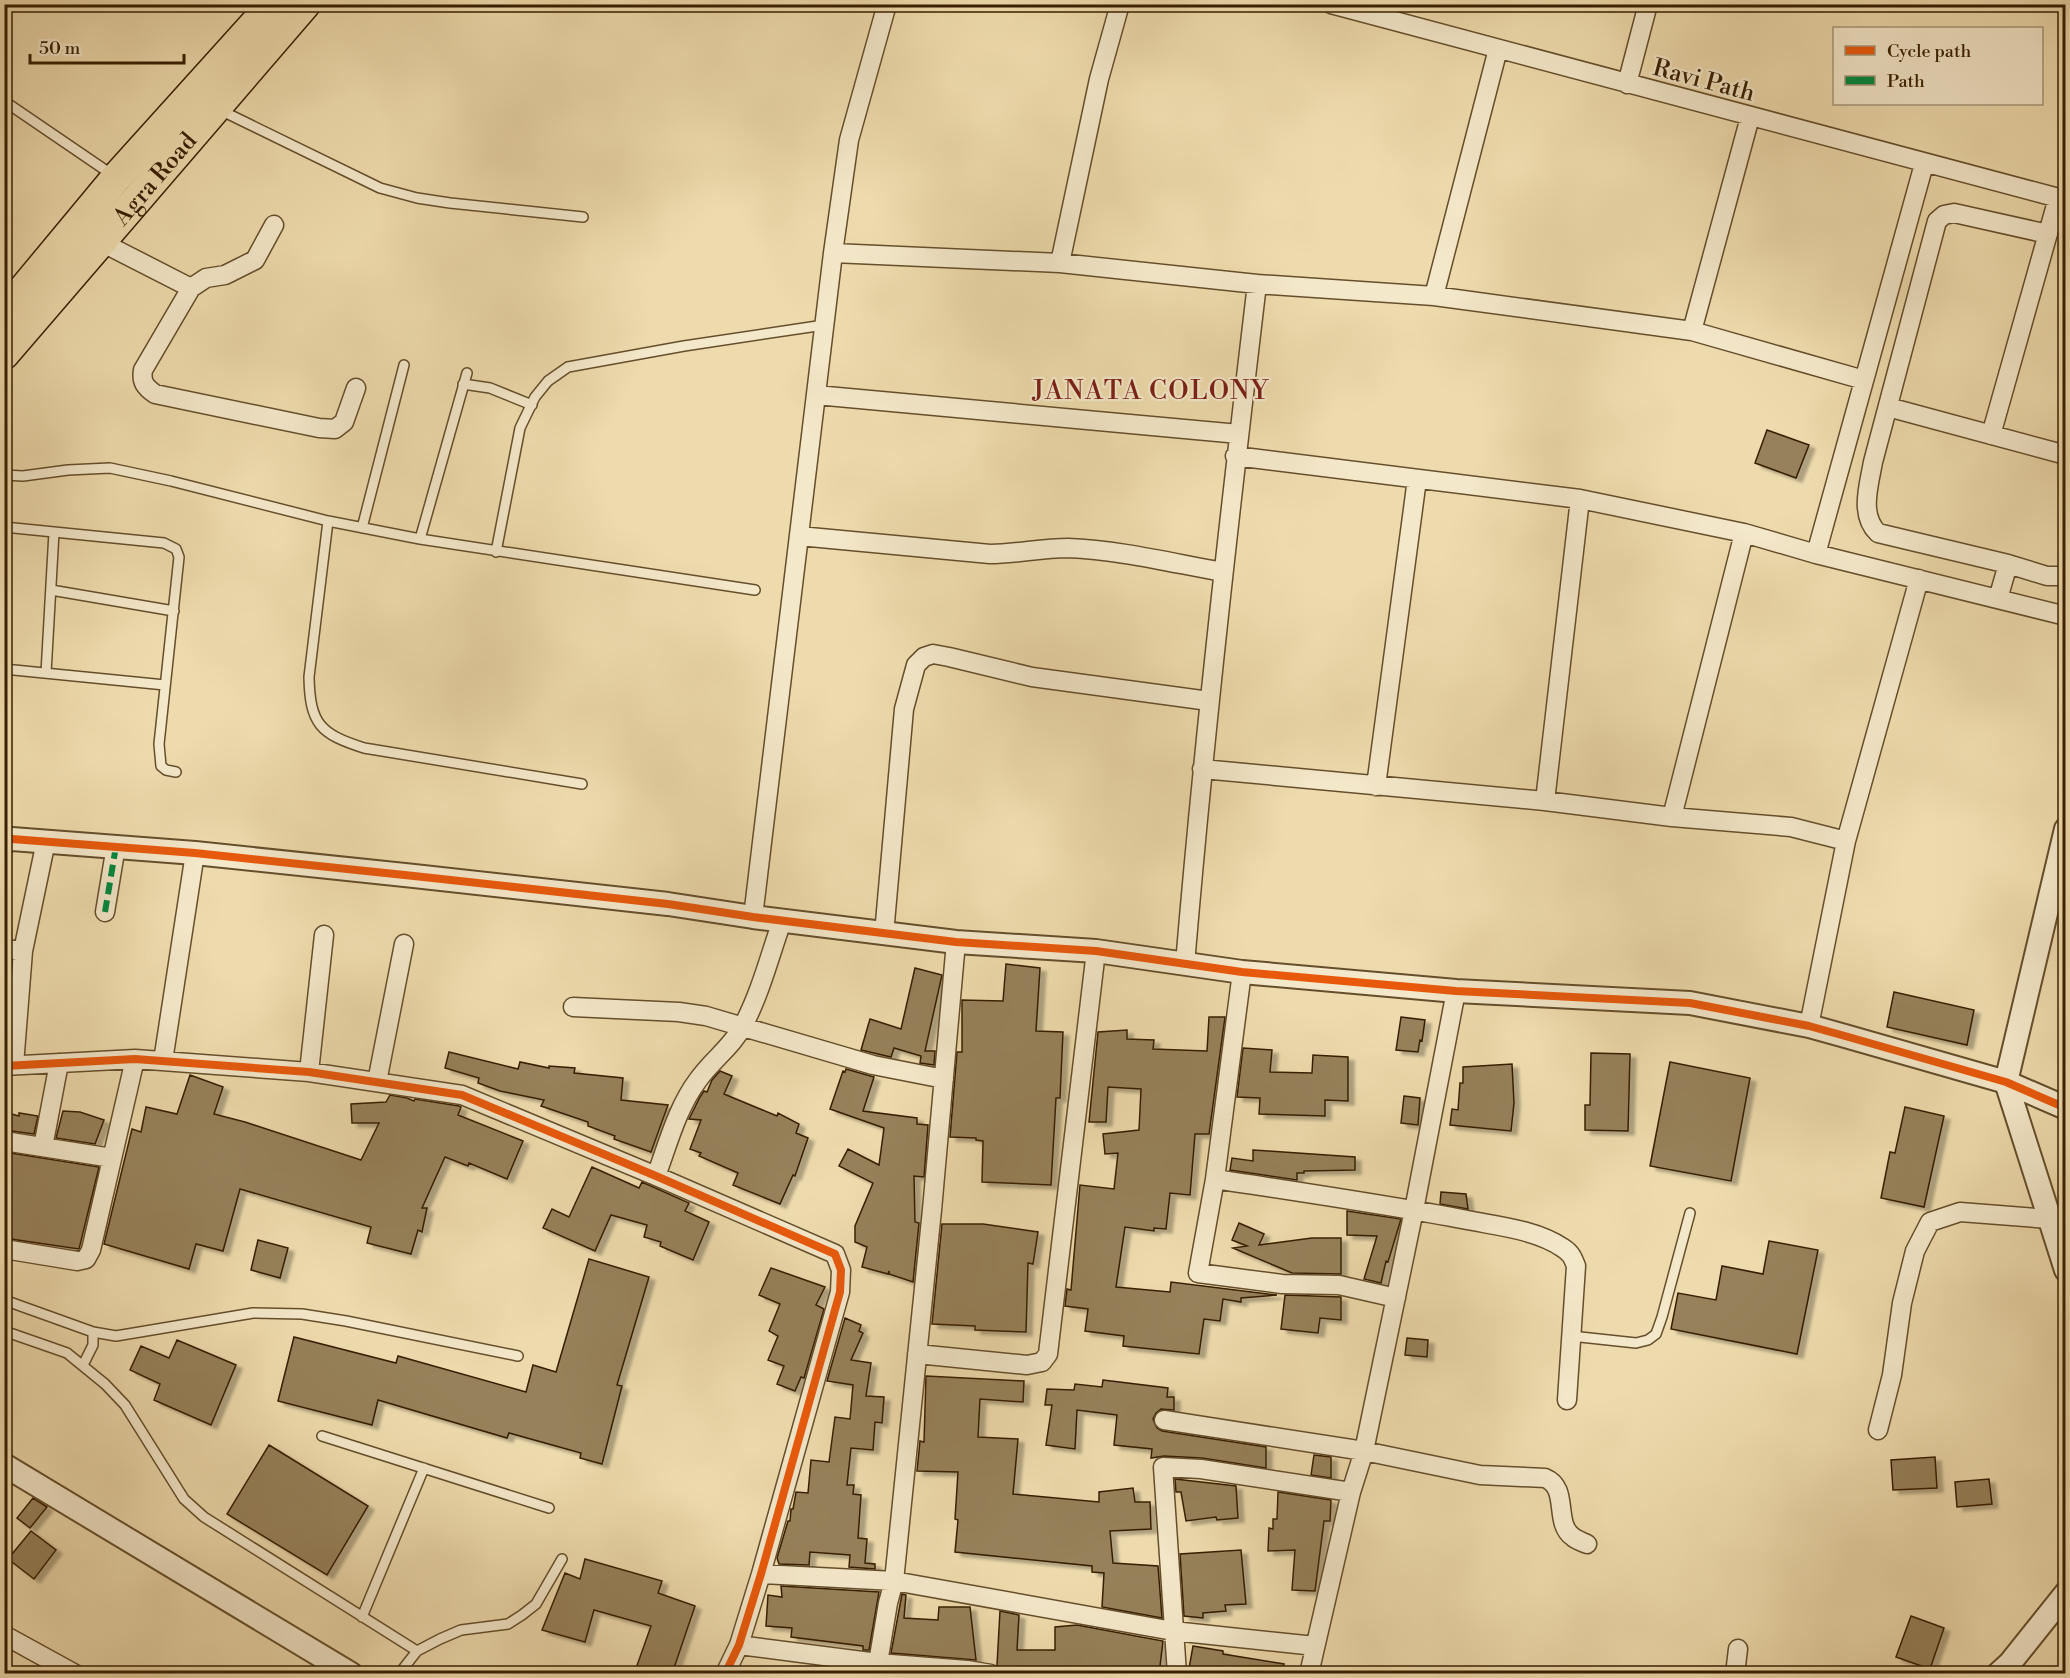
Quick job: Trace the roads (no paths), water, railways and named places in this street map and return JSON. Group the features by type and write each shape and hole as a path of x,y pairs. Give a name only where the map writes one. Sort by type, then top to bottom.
{"highway":[{"name":"Agra Road","path":"9,298 273,4"},
{"name":"Agra Road","path":"4,354 305,4"}],"street":[{"path":"753,917 824,325 849,140 887,4"},
{"path":"1060,263 1099,79 1120,4"},
{"name":"Ravi Path","path":"1331,4 2062,199"},
{"path":"1628,84 1648,4"},
{"path":"1434,296 1498,49"},
{"path":"1692,331 1750,117"},
{"path":"1816,554 1924,164"},
{"path":"1991,435 2048,234 2062,199"},
{"path":"2048,234 1954,213 1944,215 1937,221 1873,462 1867,495 1867,514 1869,525 1878,533 2008,564 2047,576 2066,576"},
{"path":"274,225 255,260 225,275 206,278 190,288 143,370 142,378 146,388 155,394 319,428 335,429 344,422 356,388"},
{"path":"100,242 190,288"},
{"path":"833,253 1060,263 1257,284 1434,296 1692,331 1864,380"},
{"path":"1896,268 1924,274"},
{"path":"1185,964 1209,700 1235,456 1257,284"},
{"path":"816,395 1239,434"},
{"path":"1888,407 2066,455"},
{"path":"1844,454 1873,462"},
{"path":"1235,456 1580,499 1744,533 1816,554 2066,616"},
{"path":"1376,786 1417,479"},
{"path":"1545,801 1580,499"},
{"path":"1672,817 1744,533"},
{"path":"799,536 990,554 1014,554 1066,548 1098,550 1223,572"},
{"path":"1998,599 2008,564"},
{"path":"1809,1026 1846,842 1918,579"},
{"path":"884,934 904,709 916,665 924,657 933,654 1032,677 1209,700"},
{"path":"1202,769 1791,827 1846,842"},
{"path":"2066,829 2007,1082 2066,1270"},
{"path":"7,838 195,853 668,904 884,934 956,942 1096,951 1242,972 1456,992 1690,1003 1809,1026 2007,1082 2066,1108"},
{"path":"46,841 12,998 9,1066 135,1059 309,1071 462,1095 835,1254 841,1270 840,1292 740,1645 725,1674"},
{"path":"105,912 116,846"},
{"path":"163,1061 195,853"},
{"path":"656,1176 686,1098 699,1078 724,1052 743,1026 754,1002 782,921"},
{"path":"309,1071 324,935"},
{"path":"872,1668 894,1581 956,942"},
{"path":"377,1082 404,944"},
{"path":"4,949 23,951"},
{"path":"917,1354 1027,1365 1042,1362 1047,1353 1096,951"},
{"path":"1242,972 1215,1179 1198,1273 1282,1284 1339,1285 1396,1298"},
{"path":"1309,1674 1351,1492 1364,1451 1456,992"},
{"path":"573,1007 679,1012 706,1017 873,1065 944,1079"},
{"path":"4,1249 77,1262 86,1259 91,1250 135,1059"},
{"path":"43,1147 58,1063"},
{"path":"4,1141 112,1158"},
{"path":"1215,1179 1414,1210 1512,1229 1542,1237 1563,1247 1571,1254 1576,1266 1567,1400"},
{"path":"1878,1430 1892,1375 1902,1303 1915,1251 1930,1222 1960,1212 2049,1219"},
{"path":"1164,1420 1364,1451 1480,1475 1545,1478 1558,1487 1564,1526 1572,1537 1587,1544"},
{"path":"4,1465 351,1674"},
{"path":"1177,1674 1163,1467 1201,1469 1351,1492"},
{"path":"761,1574 894,1581 1173,1631 1315,1646"},
{"path":"1998,1674 2010,1663 2066,1593"},
{"path":"4,1635 75,1674"},
{"path":"740,1645 872,1668 967,1670 991,1674"},
{"path":"1735,1674 1738,1649"}],"lane":[{"path":"4,101 116,178"},
{"path":"216,108 380,188 417,198 450,203 583,217"},
{"path":"496,552 520,428 548,381 568,367 684,346 824,325"},
{"path":"362,528 404,365"},
{"path":"420,539 467,373"},
{"path":"463,384 490,388 532,405"},
{"path":"4,475 23,476 68,470 110,468 328,521 420,539 755,590"},
{"path":"328,521 309,677 310,701 314,715 323,728 339,740 364,748 582,784"},
{"path":"4,527 164,543 176,549 179,556 160,756 161,766 166,770 176,772"},
{"path":"46,673 54,532"},
{"path":"51,590 174,611"},
{"path":"4,669 165,685"},
{"path":"1571,1336 1636,1343 1648,1340 1656,1334 1690,1214"},
{"path":"4,1300 93,1332 116,1336 253,1313 302,1314 346,1320 519,1356"},
{"path":"4,1331 67,1353 83,1365 125,1405 184,1499 204,1517 417,1651"},
{"path":"83,1365 93,1345 93,1332"},
{"path":"322,1436 549,1508"},
{"path":"362,1617 424,1468"},
{"path":"399,1674 417,1651 460,1630 508,1624 522,1615 536,1604 562,1559"}],"district":[{"name":"JANATA COLONY","path":"1151,390"}]}
